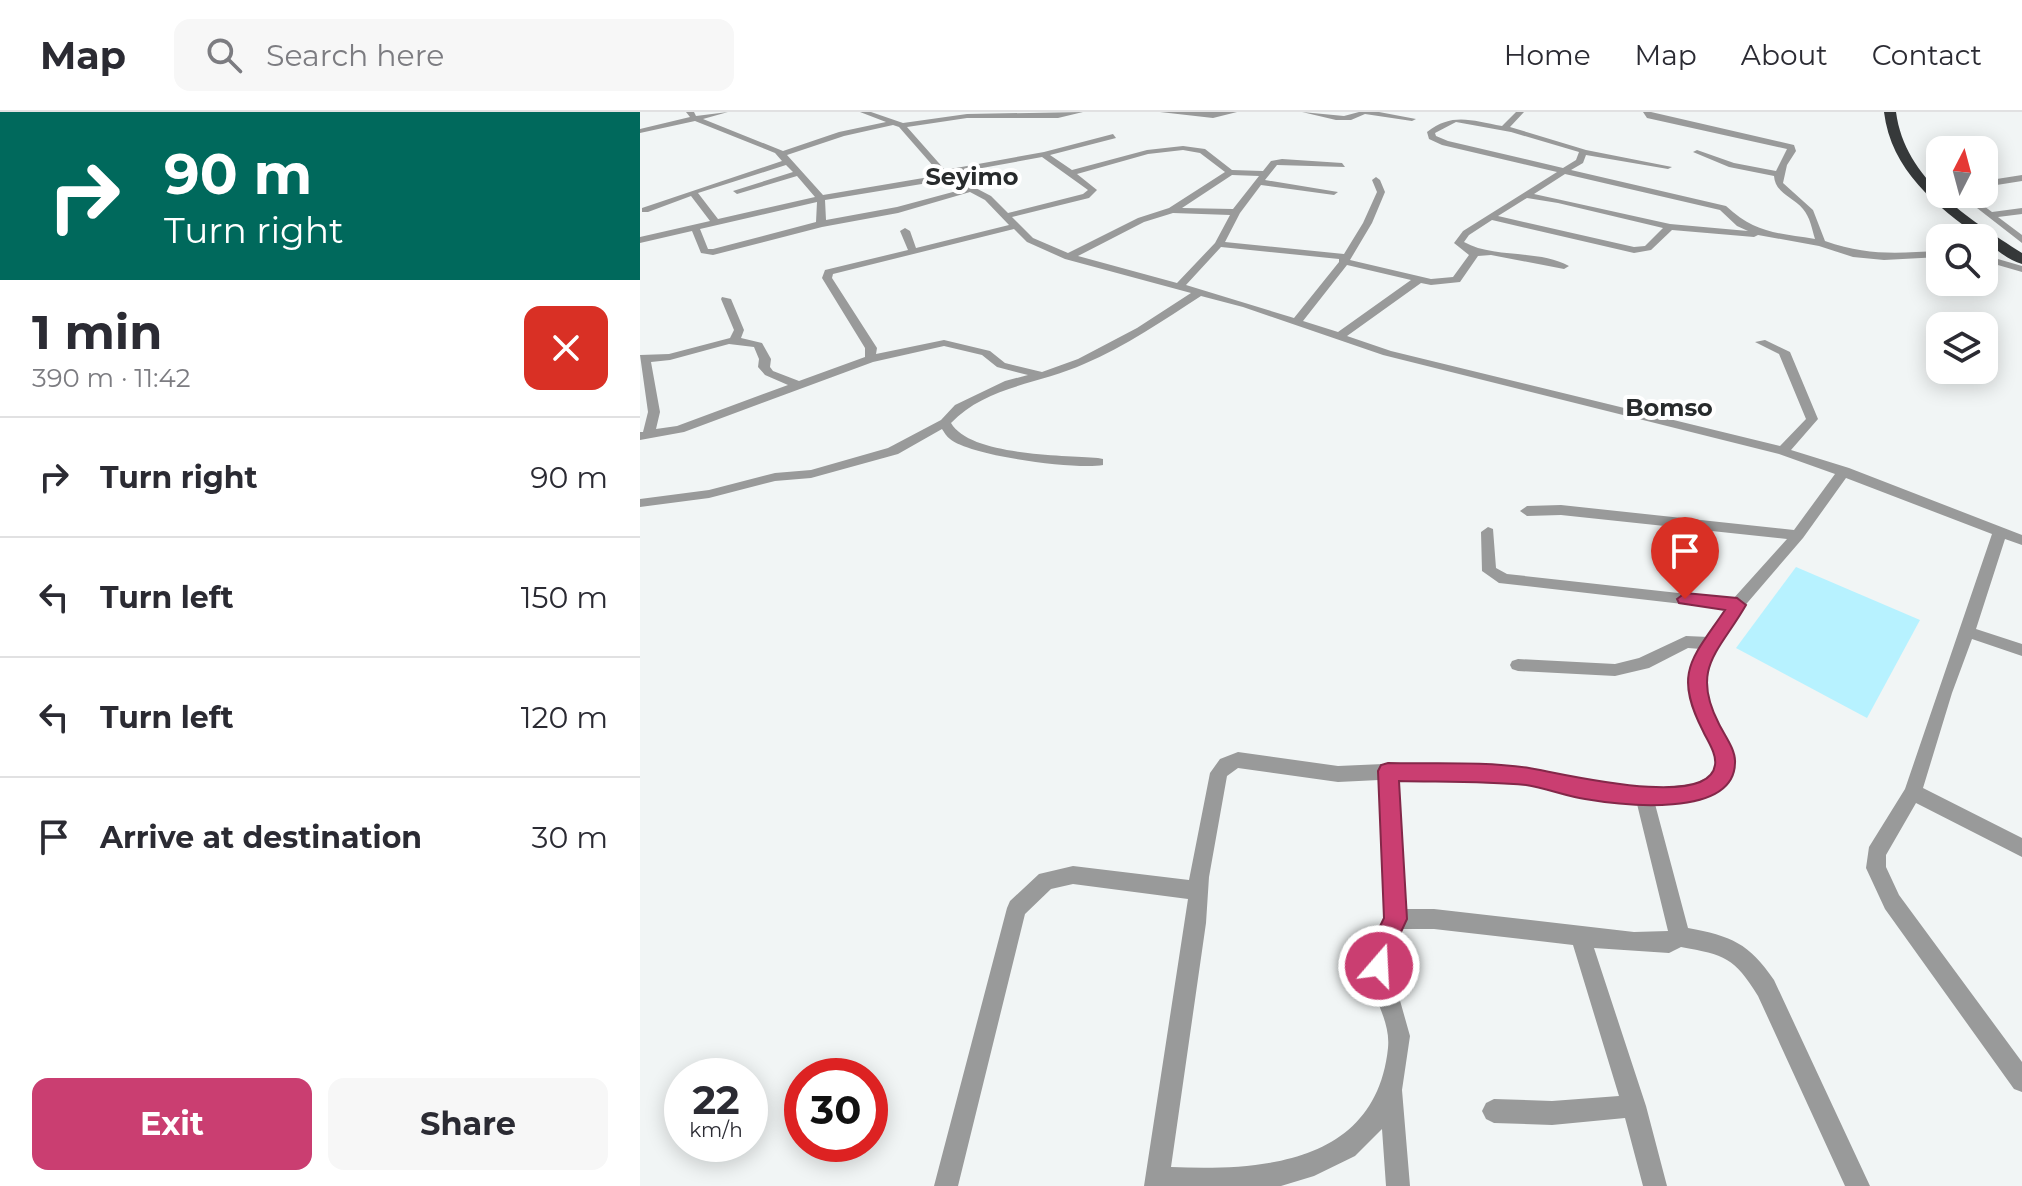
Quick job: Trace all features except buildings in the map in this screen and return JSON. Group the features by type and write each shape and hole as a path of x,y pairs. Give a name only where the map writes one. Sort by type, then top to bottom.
{"highway":[{"path":"1890,112 1893,137 1915,172 1964,218 2022,260"}],"street":[{"path":"640,131 692,115 724,112"},
{"path":"871,112 898,124 944,175 988,198 1037,245 1068,257 1247,305 1295,323 1430,364 1783,451 1844,471 2022,540"},
{"path":"932,112 939,120"},
{"path":"645,210 842,134 898,124 997,114 1058,116 1079,112"},
{"path":"1167,112 1213,116 1233,112"},
{"path":"1306,112 1347,119 1364,112 1412,119"},
{"path":"1510,130 1505,128 1520,112"},
{"path":"1647,112 1650,116 1789,146 1792,151 1779,174 1786,193 1811,214 1821,243"},
{"path":"692,115 765,144 786,158 821,198 821,224"},
{"path":"1668,167 1583,152 1510,130 1456,120 1431,132 1432,137 1445,143 1723,208 1740,224 1762,233 1821,243 1839,251 1875,257 1926,255"},
{"path":"640,240 821,198 1044,154 1113,136"},
{"path":"1072,173 1147,152 1176,148 1202,151 1230,172 1334,192"},
{"path":"1564,266 1498,253 1474,253 1459,241 1489,217 1580,161 1583,152"},
{"path":"1697,152 1732,165 1779,174"},
{"path":"1005,216 1093,192 1044,154"},
{"path":"1180,286 1219,244 1236,212 1278,161 1342,165"},
{"path":"1068,257 1141,220 1172,210 1230,172"},
{"path":"737,191 799,173"},
{"path":"1998,182 2022,178"},
{"path":"1295,323 1317,299 1377,206 1381,192 1376,180"},
{"path":"695,227 704,251 713,252 821,224 898,210 973,189"},
{"path":"693,192 715,221"},
{"path":"1524,195 1670,227 1750,235 1762,233"},
{"path":"1981,208 2022,240"},
{"path":"1172,210 1236,212"},
{"path":"1990,215 2022,211"},
{"path":"1489,217 1634,250 1648,248 1670,227"},
{"path":"870,359 871,348 827,275 837,268 1015,226"},
{"path":"905,231 913,251"},
{"path":"1219,244 1344,259 1441,283 1460,278 1474,253"},
{"path":"1998,262 2022,269"},
{"path":"1340,336 1420,279"},
{"path":"640,503 709,494 775,477 811,474 893,451 945,423 959,408 1009,383 1051,373 1082,361 1141,330 1200,292"},
{"path":"726,299 739,330 735,339"},
{"path":"645,435 654,412 642,359 660,359 735,339 758,345 765,359 764,367 769,373 800,386"},
{"path":"1761,342 1784,352 1812,419 1783,451"},
{"path":"645,435 680,429 870,359 944,343 986,353 1001,365 1020,371 1051,373"},
{"path":"945,423 954,437 980,446 1038,457 1098,462"},
{"path":"1391,1090 1371,1129 1327,1162 1268,1180 1158,1183 1198,891 1219,773 1226,764 1238,760 1338,774 1388,771 1528,777 1584,790 1644,797 1697,792 1719,780 1725,765 1722,750 1700,707 1695,679 1701,662 1737,605 1798,535 1844,471"},
{"path":"1527,511 1561,510 1798,535"},
{"path":"1488,532 1489,571 1504,579 1737,605"},
{"path":"2000,532 1913,792 1876,853 1876,868 1892,902 2022,1081"},
{"path":"1968,632 2022,650"},
{"path":"1518,665 1615,670 1643,664 1686,642 1713,643"},
{"path":"1388,771 1395,919 1382,945 1379,966 1395,1014 1399,1045 1391,1090 1398,1186"},
{"path":"1913,792 2022,848"},
{"path":"1644,797 1679,936"},
{"path":"946,1186 1017,908 1046,881 1073,875 1198,891"},
{"path":"1395,919 1434,919 1634,942 1669,943 1679,936 1729,946 1750,961 1766,988 1858,1186"},
{"path":"1580,935 1634,1106 1655,1186"},
{"path":"1494,1111 1552,1113 1634,1106"}],"shaded area":[{"path":"1796,567 1920,620 1867,718 1736,648"}],"district":[{"name":"Seyimo","path":"972,177"},
{"name":"Bomso","path":"1669,408"}],"route":[{"path":"1379,966 1382,945 1395,919 1388,771 1528,777 1584,790 1644,797 1697,792 1719,780 1725,765 1722,750 1700,707 1695,679 1701,662 1737,605 1685,599"}]}
